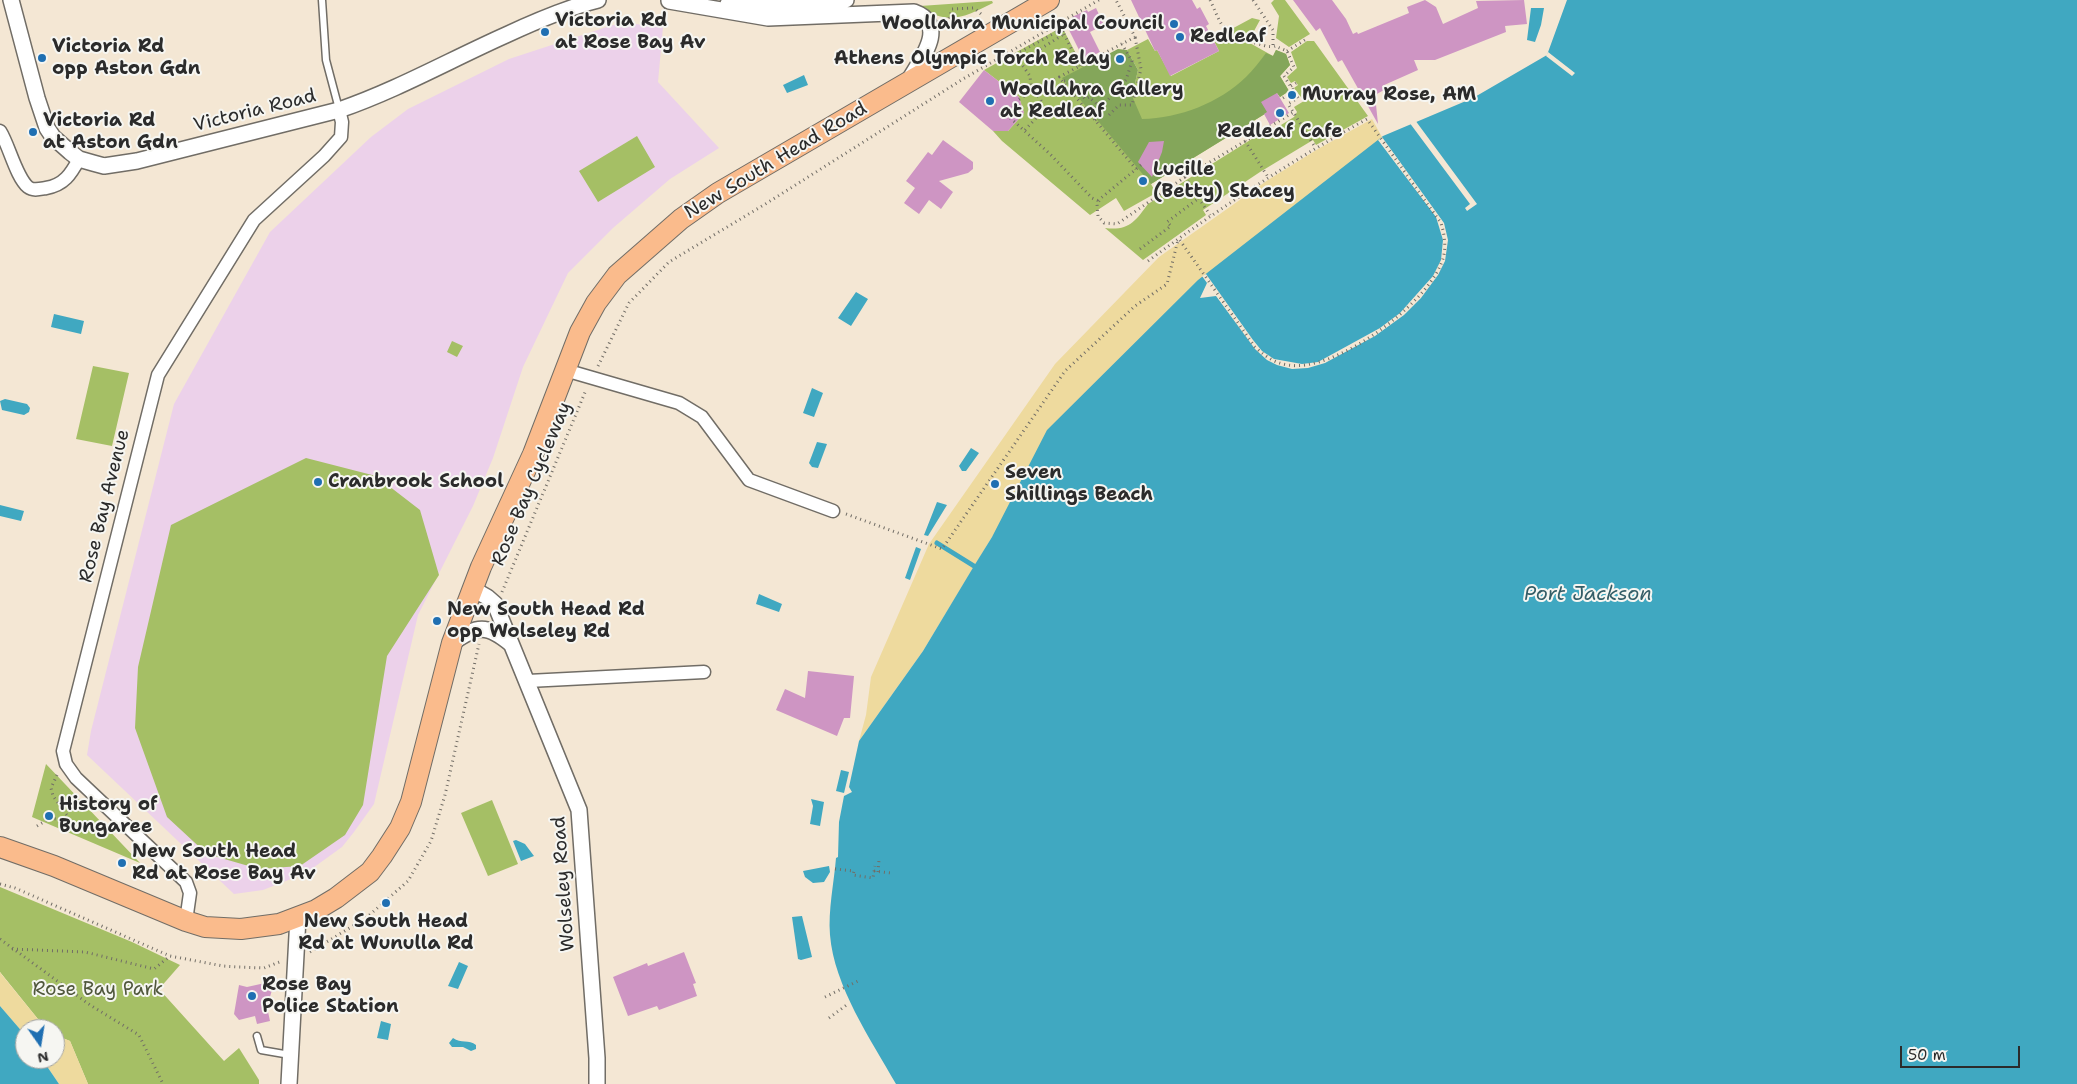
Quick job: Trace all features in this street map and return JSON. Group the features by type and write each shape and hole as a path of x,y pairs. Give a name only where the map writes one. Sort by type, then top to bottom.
{"main road":[{"name":"New South Head Road","path":"0,847 54,866 204,927 241,930 279,924 323,906 354,886 370,872 400,828 411,802 452,643 484,561 533,454 580,332 596,303 612,282 674,224 730,185 908,82 1040,2"}],"street":[{"name":"Victoria Road","path":"11,0 47,128 58,143 80,159 104,166 118,165 339,110 372,99 566,8 598,0"},
{"path":"664,1 759,6 846,0"},
{"path":"664,1 768,18 914,12 926,19 930,27 931,38 908,82"},
{"name":"Rose Bay Avenue","path":"66,764 63,750 158,375 254,220 341,137 342,122 339,110"},
{"path":"0,131 22,179 32,189 37,190 62,183 71,174 80,159"},
{"path":"565,370 679,403 702,417 748,480 833,511"},
{"name":"Wolseley Road","path":"473,589 495,604 579,810 597,1058 597,1084"},
{"path":"452,643 468,632 486,629 497,633 512,645"},
{"path":"528,681 704,672"},
{"path":"66,764 76,778 186,882 190,894 186,921"},
{"path":"289,1084 298,917"}],"lane":[{"path":"322,0 326,60 339,110"},
{"path":"257,1036 261,1050 291,1056"}],"path":[{"path":"598,366 630,303 669,262 955,84 1098,0"},
{"path":"1109,115 1119,105 1132,105 1141,69 1135,37 1116,0"},
{"path":"1210,0 1223,27 1256,44 1287,51 1308,38"},
{"path":"1252,0 1273,30 1273,47"},
{"path":"946,29 952,9 974,8 981,14"},
{"path":"1004,55 1007,59 1062,29 1080,66"},
{"path":"1025,130 1039,115 1042,102 1031,86 1030,76 1020,62 1064,34"},
{"path":"1099,201 1092,198 1025,130 1007,115 1018,100 1034,90 1135,37"},
{"path":"1095,120 1098,118 1094,114 1126,80 1132,61 1122,44"},
{"path":"1287,51 1294,67 1284,76 1298,98 1288,104 1316,147"},
{"path":"1059,77 1136,170"},
{"path":"1064,82 1074,82 1082,90 1081,94 1085,99 1089,97 1101,108"},
{"path":"1291,86 1296,83"},
{"path":"1283,98 1294,91"},
{"path":"1141,165 1097,204 1097,211 1104,223 1117,224 1185,178 1294,112"},
{"path":"1148,260 1210,215 1268,177 1366,119 1441,222 1445,234 1445,247 1442,262 1435,277 1414,302 1399,316 1376,333 1316,364 1288,366 1272,360 1255,347 1178,239"},
{"path":"1245,141 1268,177"},
{"path":"1185,178 1210,215"},
{"path":"1140,249 1171,226 1167,222 1199,198"},
{"path":"848,514 942,549 1065,371 1135,306 1167,284 1178,239"},
{"name":"Rose Bay Cycleway","path":"503,589 587,389"},
{"path":"36,826 50,818 67,822 69,818 53,796 51,788 54,778 66,764"},
{"path":"835,869 873,878 879,860"},
{"path":"875,866 876,871"},
{"path":"876,871 891,874"},
{"path":"0,884 15,888 170,956 223,966 264,968"},
{"path":"0,939 90,1005 139,1035 163,1084"},
{"path":"12,949 85,952 154,969 170,956"},
{"path":"825,997 858,981"},
{"path":"829,1018 848,1004"}],"shaded area":[{"name":"Cranbrook School","path":"635,24 663,27 658,82 719,148 670,179 613,228 568,273 523,367 493,458 473,506 418,615 374,804 342,847 306,873 263,890 234,894 87,755 91,731 174,404 270,232 371,137 408,109 509,59 613,25"}],"green space":[{"path":"1274,0 1285,0 1310,34 1289,47 1276,38 1279,16 1271,3"},
{"path":"992,1 993,3 984,8 966,15 948,18 939,16 920,6"},
{"path":"1252,18 1260,20 1248,42 1273,56 1276,50 1286,54 1290,65 1280,76 1289,91 1280,97 1277,93 1268,112 1151,184 1156,193 1124,211 1116,198 1090,215 1002,141 993,131 1008,131 1024,113 1019,97 984,70 1062,27 1082,65 1132,95 1138,70 1127,50 1148,39 1155,51 1157,50 1171,76 1219,51 1213,39"},
{"path":"1307,41 1314,41 1368,116 1316,145 1313,140 1260,172 1203,210 1206,215 1143,260 1105,228 1120,228 1130,224 1148,204 1263,132 1268,133 1294,117 1297,112 1294,107 1304,101 1294,88 1298,85 1295,81 1291,83 1287,77 1297,68 1291,52"},
{"path":"1118,49 1127,50 1138,70 1132,96 1142,119 1170,116 1211,101 1224,94 1246,77 1266,53 1273,56 1276,50 1286,54 1290,65 1280,76 1289,91 1280,97 1277,93 1268,112 1151,184 1062,78"},
{"path":"637,136 655,167 598,202 579,171"},
{"path":"452,341 463,346 457,357 447,352"},
{"path":"93,366 129,373 112,446 76,439"},
{"path":"306,458 376,476 420,510 439,575 387,656 363,805 345,835 300,866 259,869 207,854 167,817 135,728 138,667 171,525"},
{"path":"46,764 140,863 32,817"},
{"path":"492,800 518,864 488,876 461,813"},
{"name":"Rose Bay Park","path":"0,887 132,942 180,965 159,989 224,1061 239,1048 259,1080 259,1084 88,1084 70,1041 65,1039 65,1019 38,1019 0,972"}],"sand":[{"path":"1372,119 1382,137 992,537 923,651 859,741 866,715 871,677 929,544 1055,364 1159,257 1268,180"},
{"path":"0,972 38,1019 15,1019 15,1023 0,1006"},
{"path":"65,1039 70,1041 88,1084 59,1084 49,1069 65,1069"}],"water":[{"name":"Port Jackson","path":"1567,0 2077,0 2077,1084 896,1084 855,1012 838,974 833,954 830,916 836,858 838,857 839,822 844,796 852,792 849,787 859,741 923,651 992,537 1047,430 1198,280 1383,136 1473,98 1547,55"},
{"path":"1531,8 1544,8 1535,42 1527,40"},
{"path":"804,75 808,85 787,93 783,85"},
{"path":"856,292 868,299 851,326 838,318"},
{"path":"54,314 84,321 81,334 51,327"},
{"path":"812,388 823,393 814,417 803,413"},
{"path":"5,399 27,404 30,408 29,412 24,415 2,410 0,401"},
{"path":"817,442 827,444 818,468 812,467 809,463"},
{"path":"971,448 979,453 966,471 962,471 959,466"},
{"path":"937,502 947,505 928,536 924,535"},
{"path":"0,505 24,511 21,521 0,516"},
{"path":"916,547 921,549 910,580 905,578"},
{"path":"759,594 782,604 779,612 756,604"},
{"path":"841,770 849,772 844,793 836,791"},
{"path":"811,799 824,802 820,826 810,824 813,806"},
{"path":"516,840 525,844 534,856 521,861 513,841"},
{"path":"829,866 830,872 824,882 813,883 805,877 803,871"},
{"path":"802,916 812,957 801,960 798,959 792,917"},
{"path":"459,962 468,966 458,989 448,986"},
{"path":"0,1006 15,1023 15,1069 49,1069 59,1084 0,1084"},
{"path":"381,1021 391,1024 388,1040 377,1038"},
{"path":"453,1038 473,1043 476,1045 476,1049 471,1051 463,1047 452,1047 449,1043"}],"pier":[{"path":"1548,52 1575,73 1572,76 1546,56"},
{"path":"1415,120 1477,204 1467,211 1465,208 1470,204 1409,122"},
{"path":"1382,137 1444,223 1448,240 1445,261 1438,275 1421,298 1404,315 1375,336 1325,363 1308,368 1292,369 1277,365 1267,360 1255,349 1216,296 1200,298 1207,283 1202,276 1206,274 1253,340 1262,351 1274,359 1302,364 1318,362 1380,328 1400,313 1433,276 1441,260 1443,240 1436,217 1378,140"}],"building":[{"name":"Redleaf","path":"1131,0 1192,0 1197,9 1200,7 1209,24 1206,26 1219,51 1170,76 1157,50 1155,51"},
{"path":"1293,0 1332,0 1346,19 1353,34 1357,32 1358,34 1409,13 1407,7 1425,0 1436,7 1443,24 1478,8 1476,1 1524,0 1527,24 1505,26 1506,32 1435,60 1414,60 1418,70 1382,86 1384,90 1375,95 1378,124 1342,60 1338,62 1320,28 1316,31"},
{"path":"1096,8 1104,25 1090,32 1100,52 1084,60 1066,24 1074,20 1072,17"},
{"path":"984,70 1019,97 1024,113 1008,131 993,131 959,102"},
{"path":"1277,93 1289,113 1270,125 1264,114 1267,112 1261,102"},
{"path":"943,140 973,162 973,169 968,173 939,181 953,192 941,209 929,200 919,214 904,203 915,188 906,181 928,152 932,155"},
{"path":"1164,141 1162,152 1152,177 1138,162 1149,142"},
{"path":"808,671 854,676 850,718 844,718 837,736 776,710 785,689 805,698"},
{"path":"684,952 696,983 693,984 697,996 659,1010 657,1006 628,1016 613,977 647,963 648,966"},
{"path":"265,983 272,990 267,1007 270,1021 257,1024 255,1016 239,1020 234,1014 239,985 247,987"}],"waterway":[{"path":"937,543 974,566"}],"place":[{"name":"Woollahra Municipal Council","path":"1174,24"},
{"name":"Victoria Rd at Rose Bay Av","path":"545,32"},
{"name":"Redleaf","path":"1180,37"},
{"name":"Victoria Rd opp Aston Gdn","path":"42,58"},
{"name":"Athens Olympic Torch Relay","path":"1120,59"},
{"name":"Murray Rose, AM","path":"1292,95"},
{"name":"Woollahra Gallery at Redleaf","path":"990,101"},
{"name":"Redleaf Cafe","path":"1280,113"},
{"name":"Victoria Rd at Aston Gdn","path":"33,132"},
{"name":"Lucille (Betty) Stacey","path":"1143,181"},
{"name":"Cranbrook School","path":"318,482"},
{"name":"Seven Shillings Beach","path":"995,484"},
{"name":"New South Head Rd opp Wolseley Rd","path":"437,621"},
{"name":"History of Bungaree","path":"49,816"},
{"name":"New South Head Rd at Rose Bay Av","path":"122,863"},
{"name":"New South Head Rd at Wunulla Rd","path":"386,903"},
{"name":"Rose Bay Police Station","path":"252,996"}]}
